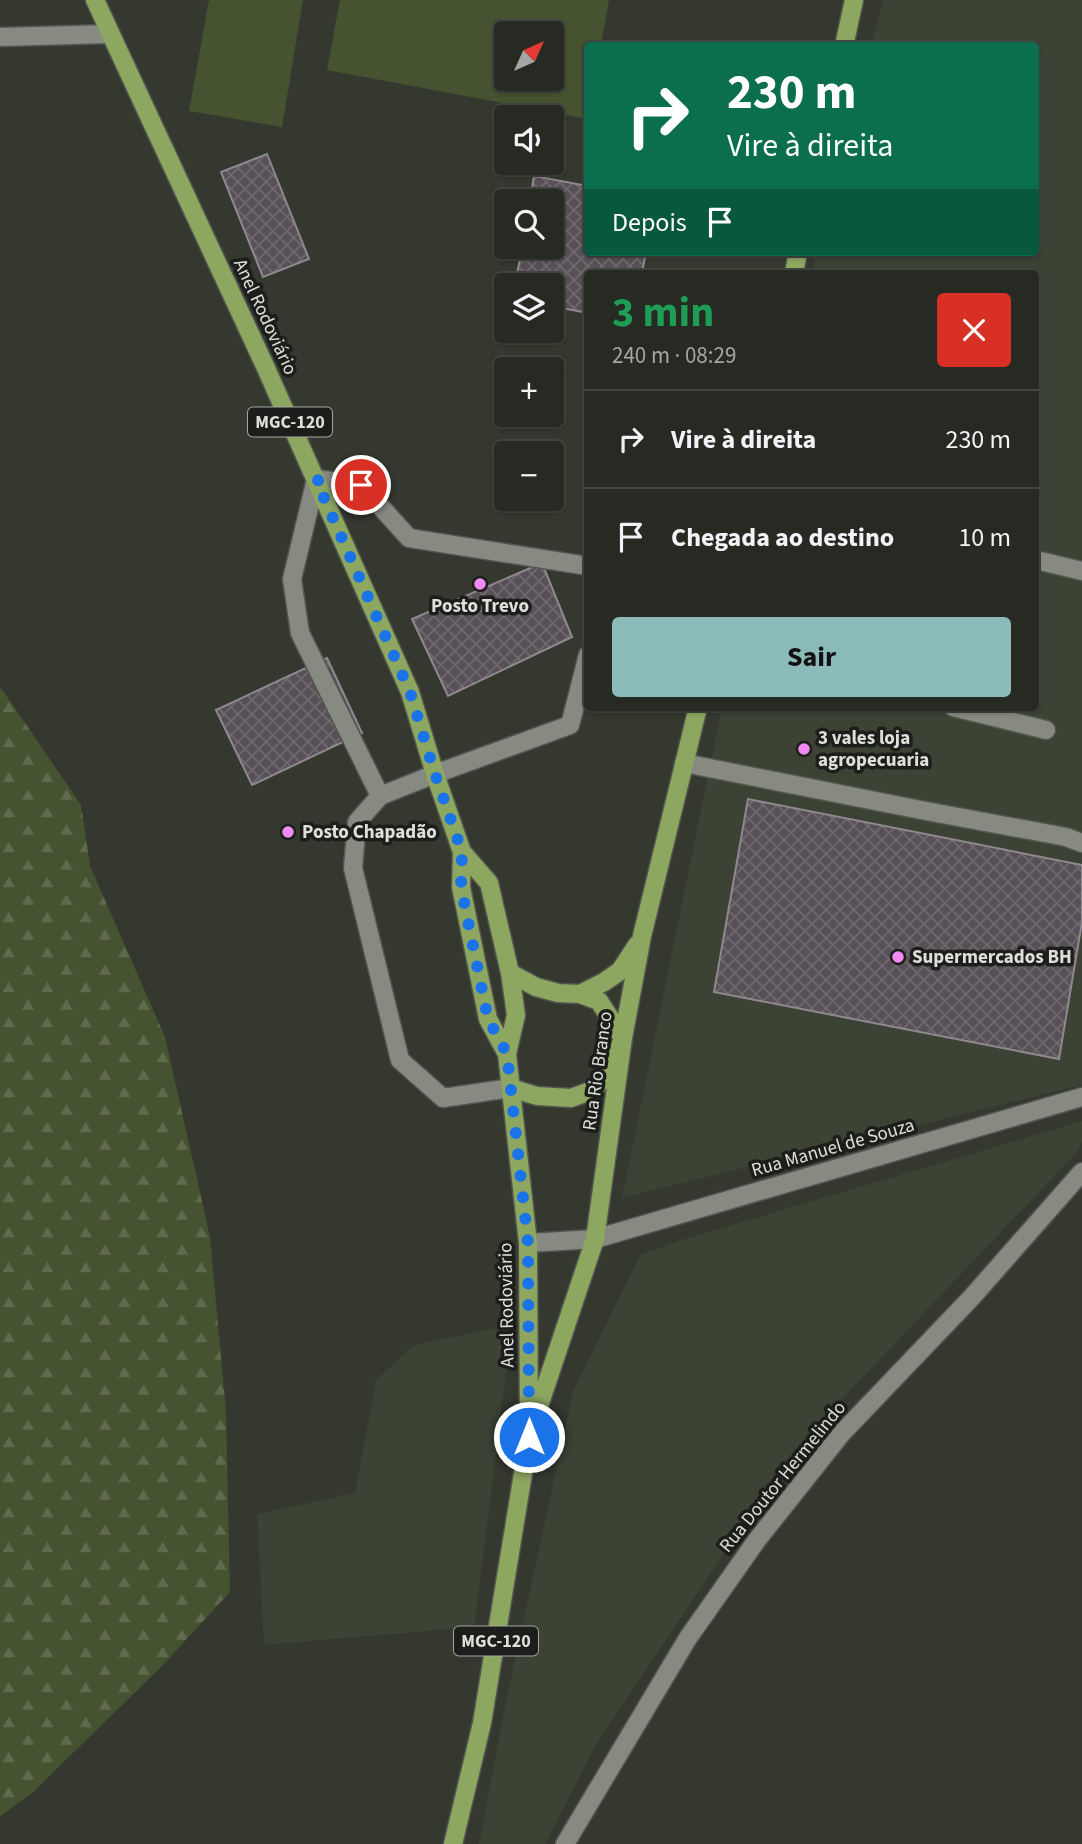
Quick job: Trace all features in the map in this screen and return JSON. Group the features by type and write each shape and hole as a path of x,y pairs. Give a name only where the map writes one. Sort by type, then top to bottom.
{"main road":[{"name":"Anel Rodoviário","path":"95,0 265,366 410,692 462,852 461,887 488,1019 507,1054"},
{"path":"845,42 854,0"},
{"name":"Rua Rio Branco","path":"529,1437 595,1239 623,1038 642,936 697,711"},
{"name":"Anel Rodoviário","path":"453,1844 482,1723 529,1437 528,1243 507,1054 516,1015 510,973 489,883 462,852"},
{"path":"580,994 620,971 642,936"},
{"path":"510,973 536,987 599,1000 623,1038 611,1070 593,1090 571,1098 537,1096 511,1088"}],"street":[{"path":"0,37 110,34"},
{"path":"380,796 300,633 292,579 316,480 361,485 409,538 584,565"},
{"path":"1039,560 1082,571"},
{"path":"511,1088 443,1098 400,1060 353,868 357,822 380,796 570,725 584,671"},
{"path":"969,711 1046,730"},
{"path":"684,763 1066,836 1082,843"},
{"name":"Rua Manuel de Souza","path":"528,1243 595,1239 1082,1097"},
{"name":"Rua Doutor Hermelindo","path":"565,1844 688,1638 757,1540 842,1433 972,1297 1082,1172"}],"shaded area":[{"path":"883,0 1082,0 1082,1085 622,1198 721,711 1039,711 1039,270 813,270 816,256 1039,256 1039,42 872,42"},
{"path":"1082,1121 1082,1142 1078,1151 807,1436 597,1743 545,1844 479,1844 504,1711 573,1392 640,1255 678,1241"},
{"path":"512,1325 474,1627 264,1645 257,1514 355,1493 376,1380 414,1345"}],"green space":[{"path":"209,0 303,0 282,127 189,111"},
{"path":"340,0 609,0 602,42 584,42 584,118 564,114 564,105 513,105 327,70"},
{"path":"0,688 81,805 90,866 165,1037 210,1237 226,1412 230,1592 159,1669 32,1793 0,1816"}],"building":[{"path":"267,154 309,259 263,277 221,172"},
{"path":"534,176 584,185 584,256 645,256 643,270 584,270 584,312 564,308 564,273 517,273 520,259 564,259 564,189 532,189"},
{"path":"542,563 572,637 448,696 412,619"},
{"path":"327,658 362,733 252,785 216,710"},
{"name":"Supermercados BH","path":"748,799 1082,865 1082,922 1059,1059 714,992"}],"place":[{"name":"Posto Trevo","path":"480,584"},
{"name":"3 vales loja agropecuaria","path":"804,749"},
{"name":"Posto Chapadão","path":"288,832"},
{"name":"Supermercados BH","path":"898,957"}],"route":[{"path":"361,485 316,480 410,692 462,852 461,887 488,1019 507,1054 528,1243 529,1437"}]}
